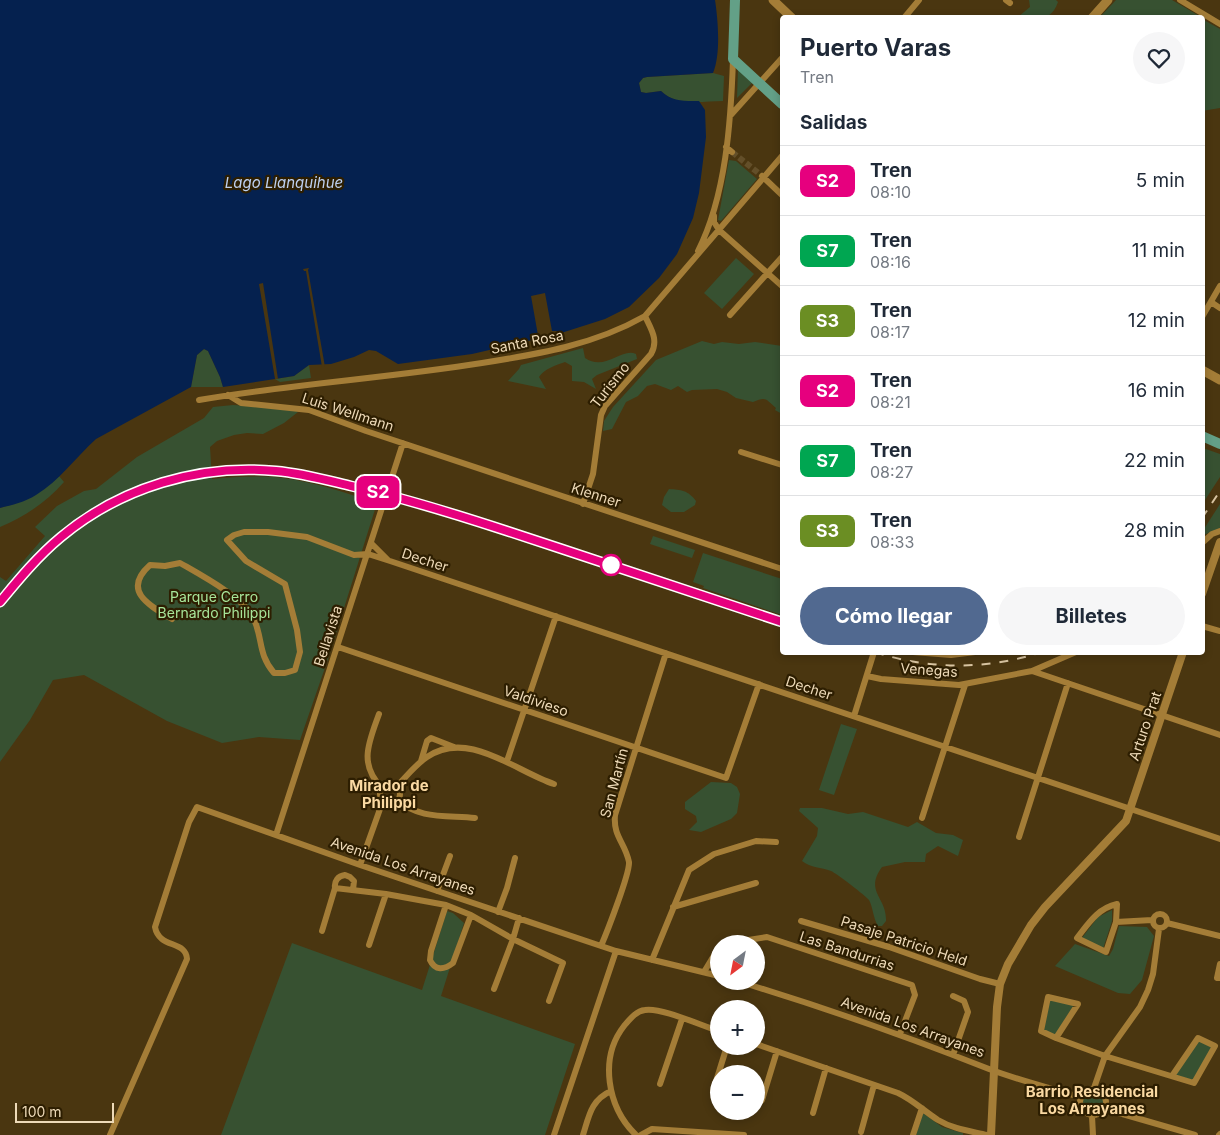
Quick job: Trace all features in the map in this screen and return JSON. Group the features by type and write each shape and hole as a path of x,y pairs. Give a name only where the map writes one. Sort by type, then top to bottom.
{"main road":[{"path":"735,0 734,55 780,94"},
{"path":"773,0 789,15"},
{"path":"1095,15 1108,0"},
{"path":"762,81 780,102"},
{"path":"1205,372 1220,380"},
{"path":"1205,437 1220,444"}],"street":[{"path":"906,15 919,0"},
{"path":"1180,0 1220,24"},
{"path":"734,55 730,116 714,222 719,230 780,284"},
{"path":"730,116 780,60"},
{"path":"726,147 732,152"},
{"name":"Santa Rosa","path":"199,400 447,368 534,354 575,345 622,329 645,316 719,230 762,176 780,158"},
{"path":"762,176 780,193"},
{"path":"692,261 714,213"},
{"path":"730,315 780,259"},
{"path":"1205,312 1220,286"},
{"path":"1211,302 1220,308"},
{"name":"Turismo","path":"583,504 593,474 601,414 654,348 655,337 645,316"},
{"name":"Luis Wellmann","path":"227,395 241,403 309,410 403,443"},
{"name":"Klenner","path":"403,443 780,568"},
{"name":"Bellavista","path":"276,835 403,443"},
{"path":"741,452 780,464"},
{"path":"1205,540 1212,534 1220,531"},
{"name":"Decher","path":"172,619 146,603 141,596 138,588 141,573 150,565 165,566 180,563 215,584 248,609 254,618 259,644 267,664 274,674 295,670 300,652 297,630 285,584 246,561 227,540 234,535 244,532 268,532 307,537 354,555 368,554 390,561 1220,839"},
{"path":"1205,585 1220,542"},
{"name":"Decher","path":"371,543 390,561"},
{"path":"507,761 556,616"},
{"path":"1205,627 1220,631"},
{"name":"Valdivieso","path":"338,647 726,778 759,684"},
{"name":"San Martín","path":"601,946 629,869 626,852 614,825 616,814 666,653"},
{"path":"854,716 873,655"},
{"name":"Venegas","path":"867,676 943,685 965,685 1032,671 1069,655"},
{"name":"Arturo Prat","path":"992,1135 997,1007 1000,984 1008,964 1030,925 1126,821 1182,655"},
{"path":"1032,671 1220,735"},
{"path":"1019,836 1068,683"},
{"path":"922,818 965,685"},
{"path":"379,714 369,741 367,754 370,771 374,780 382,788"},
{"path":"421,762 427,741 431,738 455,747 469,748 507,761 538,778 554,784"},
{"path":"396,787 421,762 437,752 455,747"},
{"path":"389,784 396,787 399,791 398,799 394,803 385,802 380,794 382,788 389,784"},
{"path":"398,799 405,807 424,814 475,818"},
{"path":"360,865 380,809 385,802"},
{"name":"Avenida Los Arrayanes","path":"110,1135 187,959 187,954 182,948 162,940 156,934 155,927 189,822 197,807 360,865 616,951 710,974"},
{"path":"652,960 689,870 714,854 756,841 776,842"},
{"path":"437,891 450,856"},
{"path":"498,912 515,858"},
{"path":"322,931 335,888 335,882 338,878 342,875 348,875 354,881 353,890"},
{"path":"673,907 756,883"},
{"path":"335,888 386,894 446,905 471,915 513,939 563,963 549,1001"},
{"path":"369,945 386,894"},
{"path":"1118,904 1116,922 1106,952 1077,938 1096,915 1108,906 1118,904"},
{"path":"446,905 431,951 430,960 435,967 440,969 446,968 453,963 471,915"},
{"path":"1152,920 1155,915 1161,914 1166,917 1168,923"},
{"path":"494,989 513,939 518,918"},
{"path":"1116,922 1152,920"},
{"path":"1152,920 1154,926 1159,929 1164,928 1168,923"},
{"name":"Pasaje Patricio Held","path":"801,921 889,946 980,979 1000,984"},
{"path":"1168,923 1220,936"},
{"path":"1094,1088 1105,1056 1140,1007 1148,990 1153,974 1159,929"},
{"name":"Las Bandurrias","path":"765,937 912,986 915,994 900,1034"},
{"path":"554,1135 616,951"},
{"path":"704,972 710,962"},
{"path":"1220,964 1217,978 1220,978"},
{"name":"Avenida Los Arrayanes","path":"765,989 816,1004 994,1070 1080,1097"},
{"path":"953,996 964,1001 968,1012 953,1055"},
{"path":"1056,1038 1078,1004 1048,997 1041,1031 1056,1038 1105,1056 1194,1083 1215,1046 1198,1038 1172,1076"},
{"path":"636,1135 627,1126 619,1113 611,1091 608,1068 611,1050 621,1030 639,1011 649,1009 657,1010 710,1029"},
{"path":"660,1084 682,1019"},
{"path":"765,1047 905,1096 944,1124 966,1133 987,1135"},
{"path":"765,1090 777,1051"},
{"path":"812,1113 826,1068"},
{"path":"861,1132 874,1085"},
{"path":"1094,1088 1104,1094 1106,1103 1105,1109 1092,1116 1080,1108 1080,1097 1085,1091 1094,1088"},
{"path":"582,1135 592,1106 602,1095 611,1091"},
{"path":"913,1135 922,1108"},
{"path":"1105,1109 1195,1135"},
{"path":"1092,1116 1093,1135"},
{"path":"641,1135 652,1129 744,1135"}],"green space":[{"path":"1029,0 1056,0 1058,2 1055,9 1048,15 1020,15 1030,7"},
{"path":"1116,0 1172,0 1198,15 1102,15"},
{"path":"1205,21 1220,29 1220,108 1205,110"},
{"path":"738,68 753,82 737,98"},
{"path":"713,73 724,76 723,101 682,101 667,96 661,91 641,92 639,83 643,78 647,77"},
{"path":"729,160 736,161 757,179 721,221 718,220"},
{"path":"736,258 754,274 722,309 704,293"},
{"path":"702,341 714,344 722,342 739,344 755,342 780,346 780,413 766,399 753,402 736,398 727,392 717,389 687,392 678,386 671,390 655,384 647,386 638,396 626,402 612,429 603,431 604,421 613,407 656,360"},
{"path":"583,348 585,358 592,362 606,361 631,353 636,354 637,359 597,375 592,379 596,389 584,382 572,381 572,366 565,362 541,374 539,377 546,389 508,381 521,365"},
{"path":"204,349 208,351 223,387 191,387 197,355"},
{"path":"309,365 311,378 280,382 275,379 294,376"},
{"name":"Parque Cerro Bernardo Philippi","path":"233,405 292,409 298,412 284,423 263,434 247,433 217,441 210,447 212,479 256,476 283,478 319,485 377,503 328,659 300,740 259,737 222,743 167,721 84,675 53,680 30,720 0,762 0,577 6,581 45,536 35,527 57,506 84,491 96,489 137,457 204,418 213,407"},
{"path":"1205,449 1220,454 1220,477 1205,500"},
{"path":"59,476 64,482 50,496 18,519 0,527 0,508 32,496"},
{"path":"669,489 681,490 687,493 696,501 695,505 684,512 671,512 662,505"},
{"path":"1220,504 1220,529 1205,534 1205,527"},
{"path":"653,536 695,550 692,558 650,544"},
{"path":"703,553 780,578 780,614 703,588 704,586 693,582"},
{"path":"841,724 857,729 834,795 819,790"},
{"path":"711,782 731,783 737,787 740,794 737,813 731,819 701,832 689,830 697,822 696,816 685,809 685,802"},
{"path":"800,808 822,808 848,814 863,812 908,827 917,822 936,833 953,835 963,840 958,856 938,846 926,854 925,862 905,862 882,867 875,883 886,921 882,926 878,926 869,900 862,894 831,871 802,861 817,836 818,828 799,811"},
{"path":"1112,910 1112,921 1103,949 1081,939 1098,917"},
{"path":"447,911 453,913 464,923 441,996 575,1044 545,1135 221,1135 292,943 422,990"},
{"path":"1119,926 1147,927 1154,936 1142,980 1130,994 1118,993 1055,966 1075,944 1109,956 1113,949"},
{"path":"1050,1000 1074,1005 1055,1035 1044,1030"},
{"path":"1198,1041 1212,1047 1193,1080 1175,1075"},
{"path":"1088,1090 1098,1090 1105,1097 1105,1107 1098,1114 1088,1114 1081,1107 1081,1097"},
{"path":"923,1113 942,1127 963,1133 963,1135 916,1135"}],"water":[{"name":"Lago Llanquihue","path":"0,0 715,0 718,47 713,73 647,77 643,78 639,83 641,92 661,91 674,99 699,101 705,110 706,137 699,193 693,218 677,254 659,278 629,307 605,319 558,334 472,354 398,364 376,351 369,350 331,364 309,365 294,376 223,387 208,351 204,349 197,355 191,387 96,439 60,476 36,495 0,508"}],"pier":[{"path":"309,268 325,367 322,367 306,271 303,269"},
{"path":"263,283 278,379 275,379 259,284"},
{"path":"545,293 552,331 557,331 558,336 539,341 531,296"}],"tunnel":[{"path":"732,152 761,175"}],"railway":[{"path":"0,602 44,551 84,519 109,505 135,492 162,483 218,471 247,470 276,471 304,475 412,501 780,621"},
{"path":"1205,514 1220,491"},
{"path":"885,655 916,662 958,666 1000,662 1032,655"}],"train":[{"name":"S2","path":"0,602 46,549 74,526 104,507 153,485 170,480 223,471 259,470 295,473 421,502 780,621"}],"district":[{"name":"Mirador de Philippi","path":"389,794"},
{"name":"Barrio Residencial Los Arrayanes","path":"1092,1100"}]}
